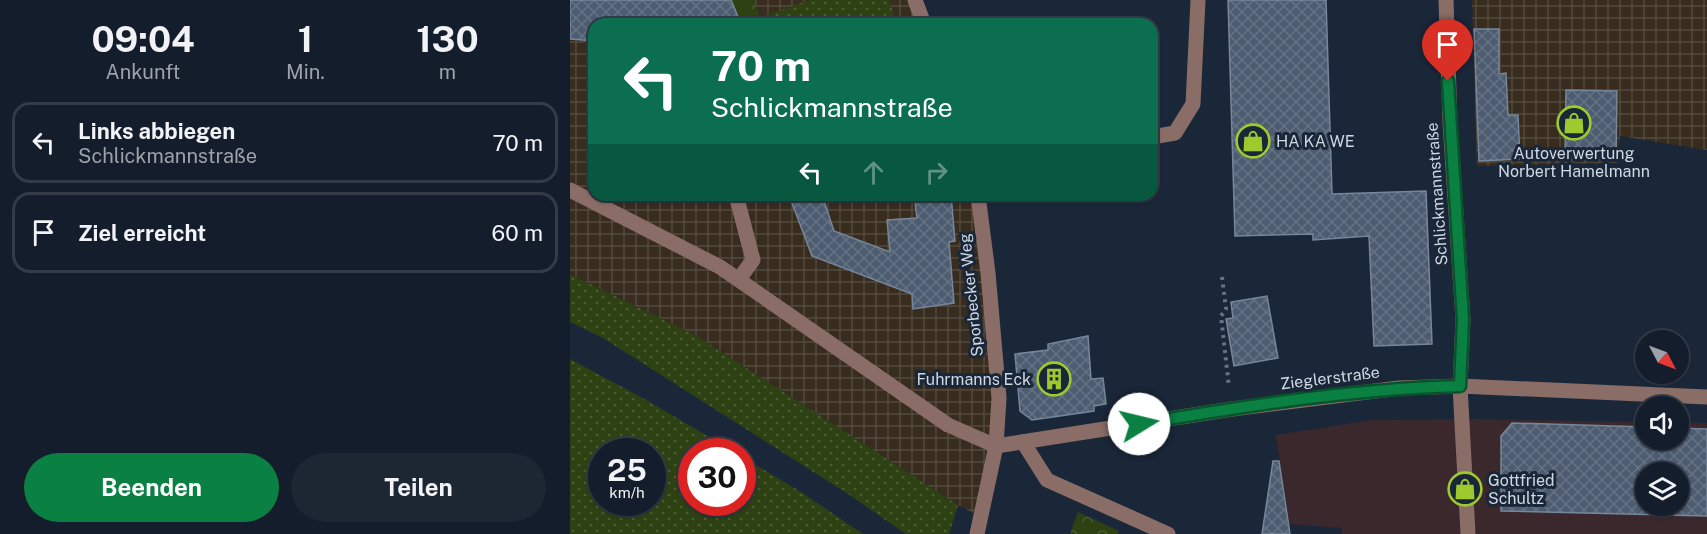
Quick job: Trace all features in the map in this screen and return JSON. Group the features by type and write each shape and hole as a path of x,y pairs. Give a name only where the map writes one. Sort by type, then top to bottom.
{"street":[{"path":"915,0 922,18"},
{"path":"1158,136 1175,133 1193,104 1198,0"},
{"name":"Schlickmannstraße","path":"1446,0 1450,122 1463,320 1460,386 1468,534"},
{"path":"570,190 588,199"},
{"path":"591,201 720,267 948,425 996,446"},
{"path":"738,201 753,260 739,279"},
{"name":"Sporbecker Weg","path":"977,534 996,446 998,387 979,201"},
{"name":"Zieglerstraße","path":"996,446 1232,409 1399,388 1460,386 1707,397"},
{"path":"1023,442 1047,480 1168,534"}],"path":[{"path":"1222,277 1226,309 1221,316 1232,409"}],"shaded area":[{"path":"570,0 731,0 738,18 588,18 588,201 979,201 999,398 981,517 958,505 697,336 570,274"},
{"path":"754,0 915,0 921,18 760,18"},
{"name":"Autoverwertung Norbert Hamelmann","path":"1472,0 1707,0 1707,150 1620,136 1617,163 1477,166"},
{"name":"Gottfried Schultz","path":"1372,420 1635,422 1635,450 1689,450 1689,422 1707,423 1707,534 1342,534 1342,528 1289,524 1276,435"}],"green space":[{"path":"731,0 754,0 760,18 738,18"},
{"path":"809,0 889,0 895,18 765,18 764,16"},
{"path":"570,274 697,336 958,505 949,534 906,534 848,494 603,338 570,322"},
{"path":"570,359 711,438 678,438 678,516 756,516 756,465 863,534 570,534"},
{"path":"1078,512 1119,531 1118,534 1070,534"}],"building":[{"path":"570,0 731,0 738,18 588,18 588,40 570,39"},
{"path":"1228,0 1326,0 1332,194 1426,191 1432,344 1374,346 1369,236 1313,240 1313,234 1235,236"},
{"path":"1474,29 1499,29 1499,74 1506,73 1508,115 1518,115 1520,159 1479,161"},
{"path":"1566,90 1617,91 1616,160 1565,159"},
{"path":"791,201 824,201 834,231 890,252 887,220 917,218 915,201 952,201 955,241 949,242 954,303 913,309 912,294 812,256"},
{"path":"1267,296 1278,358 1234,366 1226,319 1233,318 1231,302"},
{"name":"Fuhrmanns Eck","path":"1088,336 1091,379 1103,378 1106,404 1094,406 1094,411 1032,420 1020,411 1015,354 1048,350 1048,344"},
{"path":"1512,423 1635,427 1635,450 1689,450 1689,428 1707,429 1707,516 1689,516 1689,462 1635,462 1635,514 1501,511 1501,436"},
{"path":"1273,461 1279,461 1290,534 1262,534"}],"place":[{"name":"Autoverwertung Norbert Hamelmann","path":"1574,123"},
{"name":"HA KA WE","path":"1253,141"},
{"name":"Fuhrmanns Eck","path":"1054,379"},
{"name":"Gottfried Schultz","path":"1465,489"}],"route":[{"path":"1139,424 1232,409 1399,388 1460,386 1463,320 1448,81"}]}
